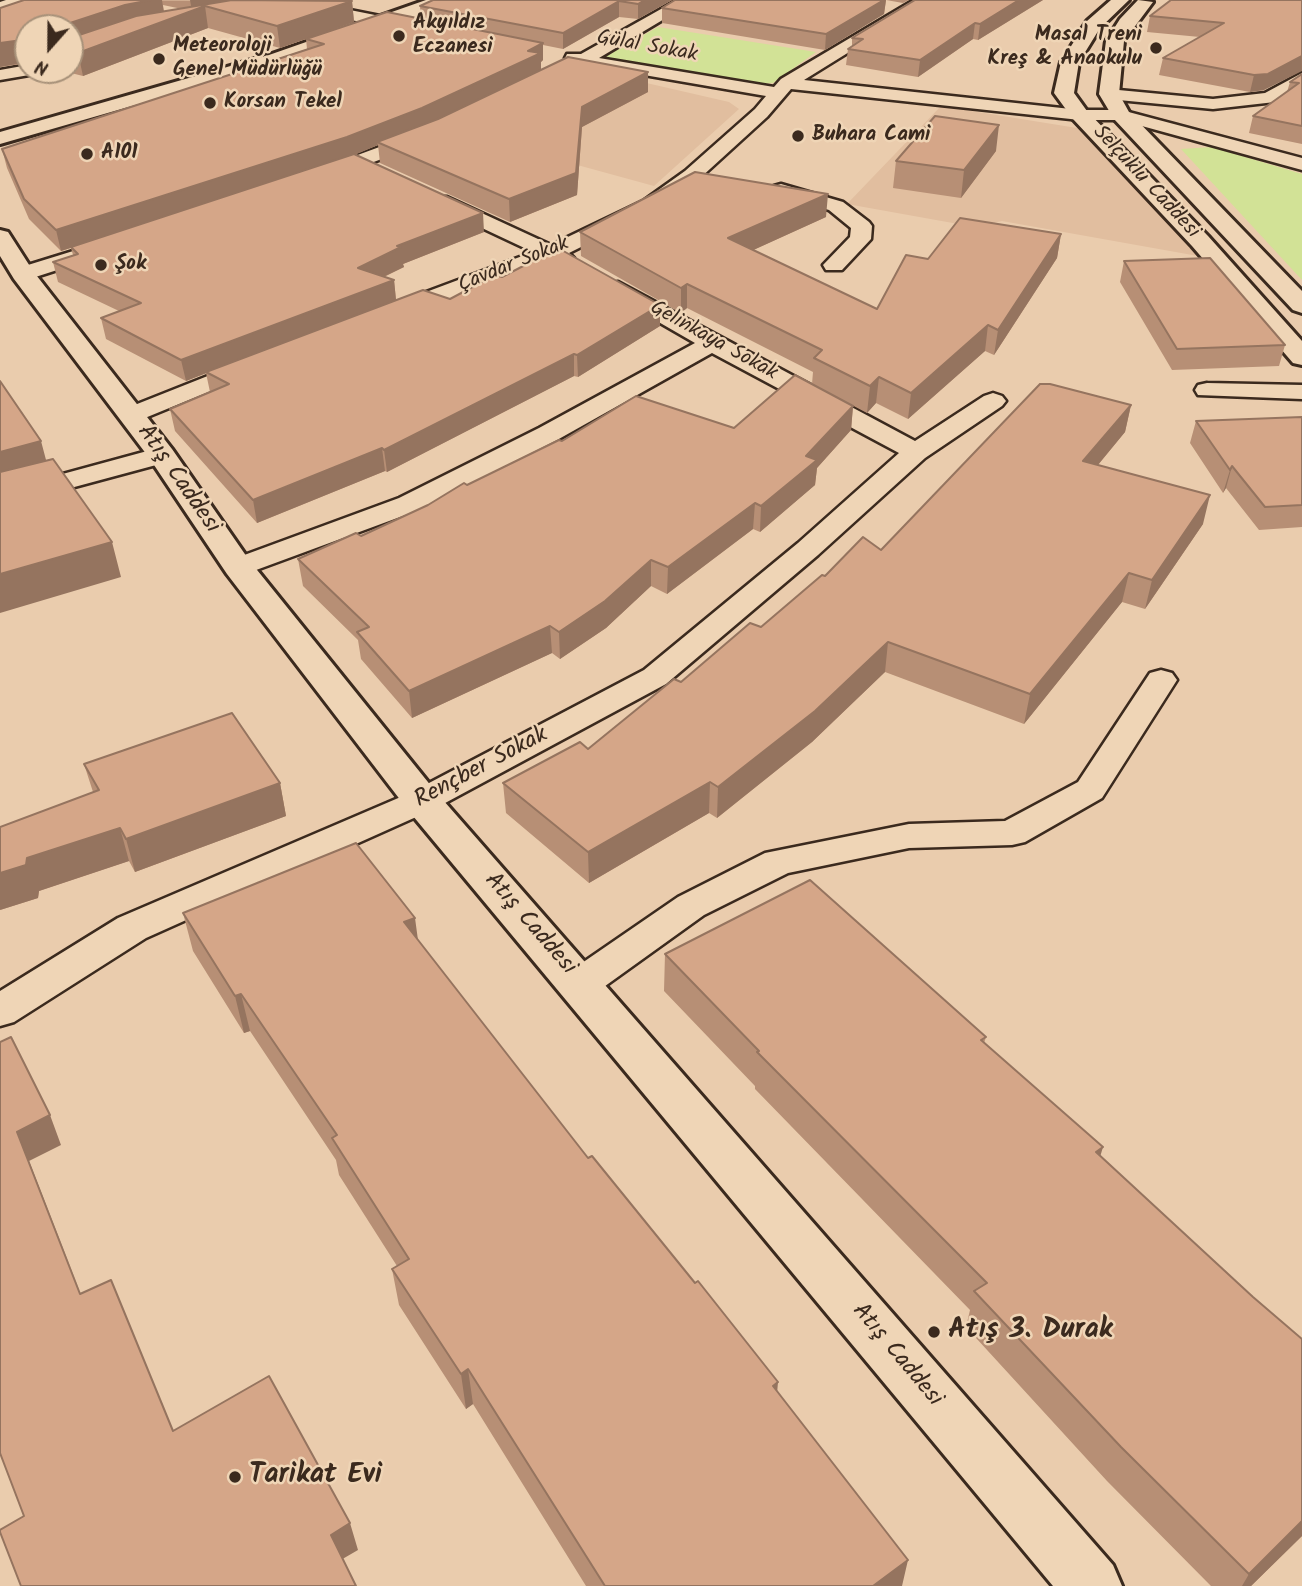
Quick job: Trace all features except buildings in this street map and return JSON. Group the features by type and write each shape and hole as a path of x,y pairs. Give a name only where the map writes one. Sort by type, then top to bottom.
{"main road":[{"path":"0,138 275,59 386,22 439,0"},
{"name":"Selçuklu Caddesi","path":"1141,2 1093,25 1070,62 1064,93 1080,115 1200,241 1302,357"},
{"name":"Selçuklu Caddesi","path":"1141,2 1115,41 1109,94 1121,115 1302,305"},
{"name":"Atış Caddesi","path":"0,237 23,274 162,455 238,567 422,801 1092,1586"}],"street":[{"path":"366,18 404,0"},
{"path":"525,88 583,60 688,0"},
{"name":"Çavdar Sokak","path":"378,318 553,252 650,205 692,174 761,113 782,88 925,0"},
{"path":"272,6 366,18 438,32"},
{"path":"272,6 342,15"},
{"path":"879,6 905,11"},
{"name":"Gülal Sokak","path":"557,55 782,88 930,99"},
{"path":"930,99 1064,93 1109,94 1213,104 1269,97 1302,78"},
{"path":"930,99 1080,115 1121,115 1302,164"},
{"path":"305,180 357,163 444,128"},
{"path":"357,163 381,174"},
{"path":"692,174 716,178"},
{"path":"764,186 836,205 862,226 860,239 834,265"},
{"name":"Gelinkaya Sokak","path":"418,191 553,252 712,343 916,452"},
{"path":"23,274 113,244"},
{"path":"238,567 409,504 548,434 712,343"},
{"path":"131,415 278,355"},
{"path":"1208,390 1302,392"},
{"name":"Rençber Sokak","path":"0,1011 132,928 422,801 655,677 808,549 916,452 993,401"},
{"path":"0,499 162,455"},
{"path":"580,984 691,906 778,862 909,836 1012,833 1090,790 1161,680"}],"shaded area":[{"path":"603,73 729,102 739,109 654,186 457,132"},
{"path":"941,106 1083,129 1198,256 1002,221 975,227 847,204"}],"green space":[{"path":"658,27 816,52 773,83 752,85 603,58"},
{"path":"1212,147 1302,174 1302,280 1181,149"}],"place":[{"name":"Akyıldız Eczanesi","path":"399,36"},
{"name":"Masal Treni Kreş & Anaokulu","path":"1156,48"},
{"name":"Meteoroloji Genel Müdürlüğü","path":"159,59"},
{"name":"Korsan Tekel","path":"210,103"},
{"name":"Buhara Cami","path":"798,136"},
{"name":"A101","path":"87,154"},
{"name":"Şok","path":"101,265"},
{"name":"Atış 3. Durak","path":"934,1332"},
{"name":"Tarikat Evi","path":"235,1477"}]}
